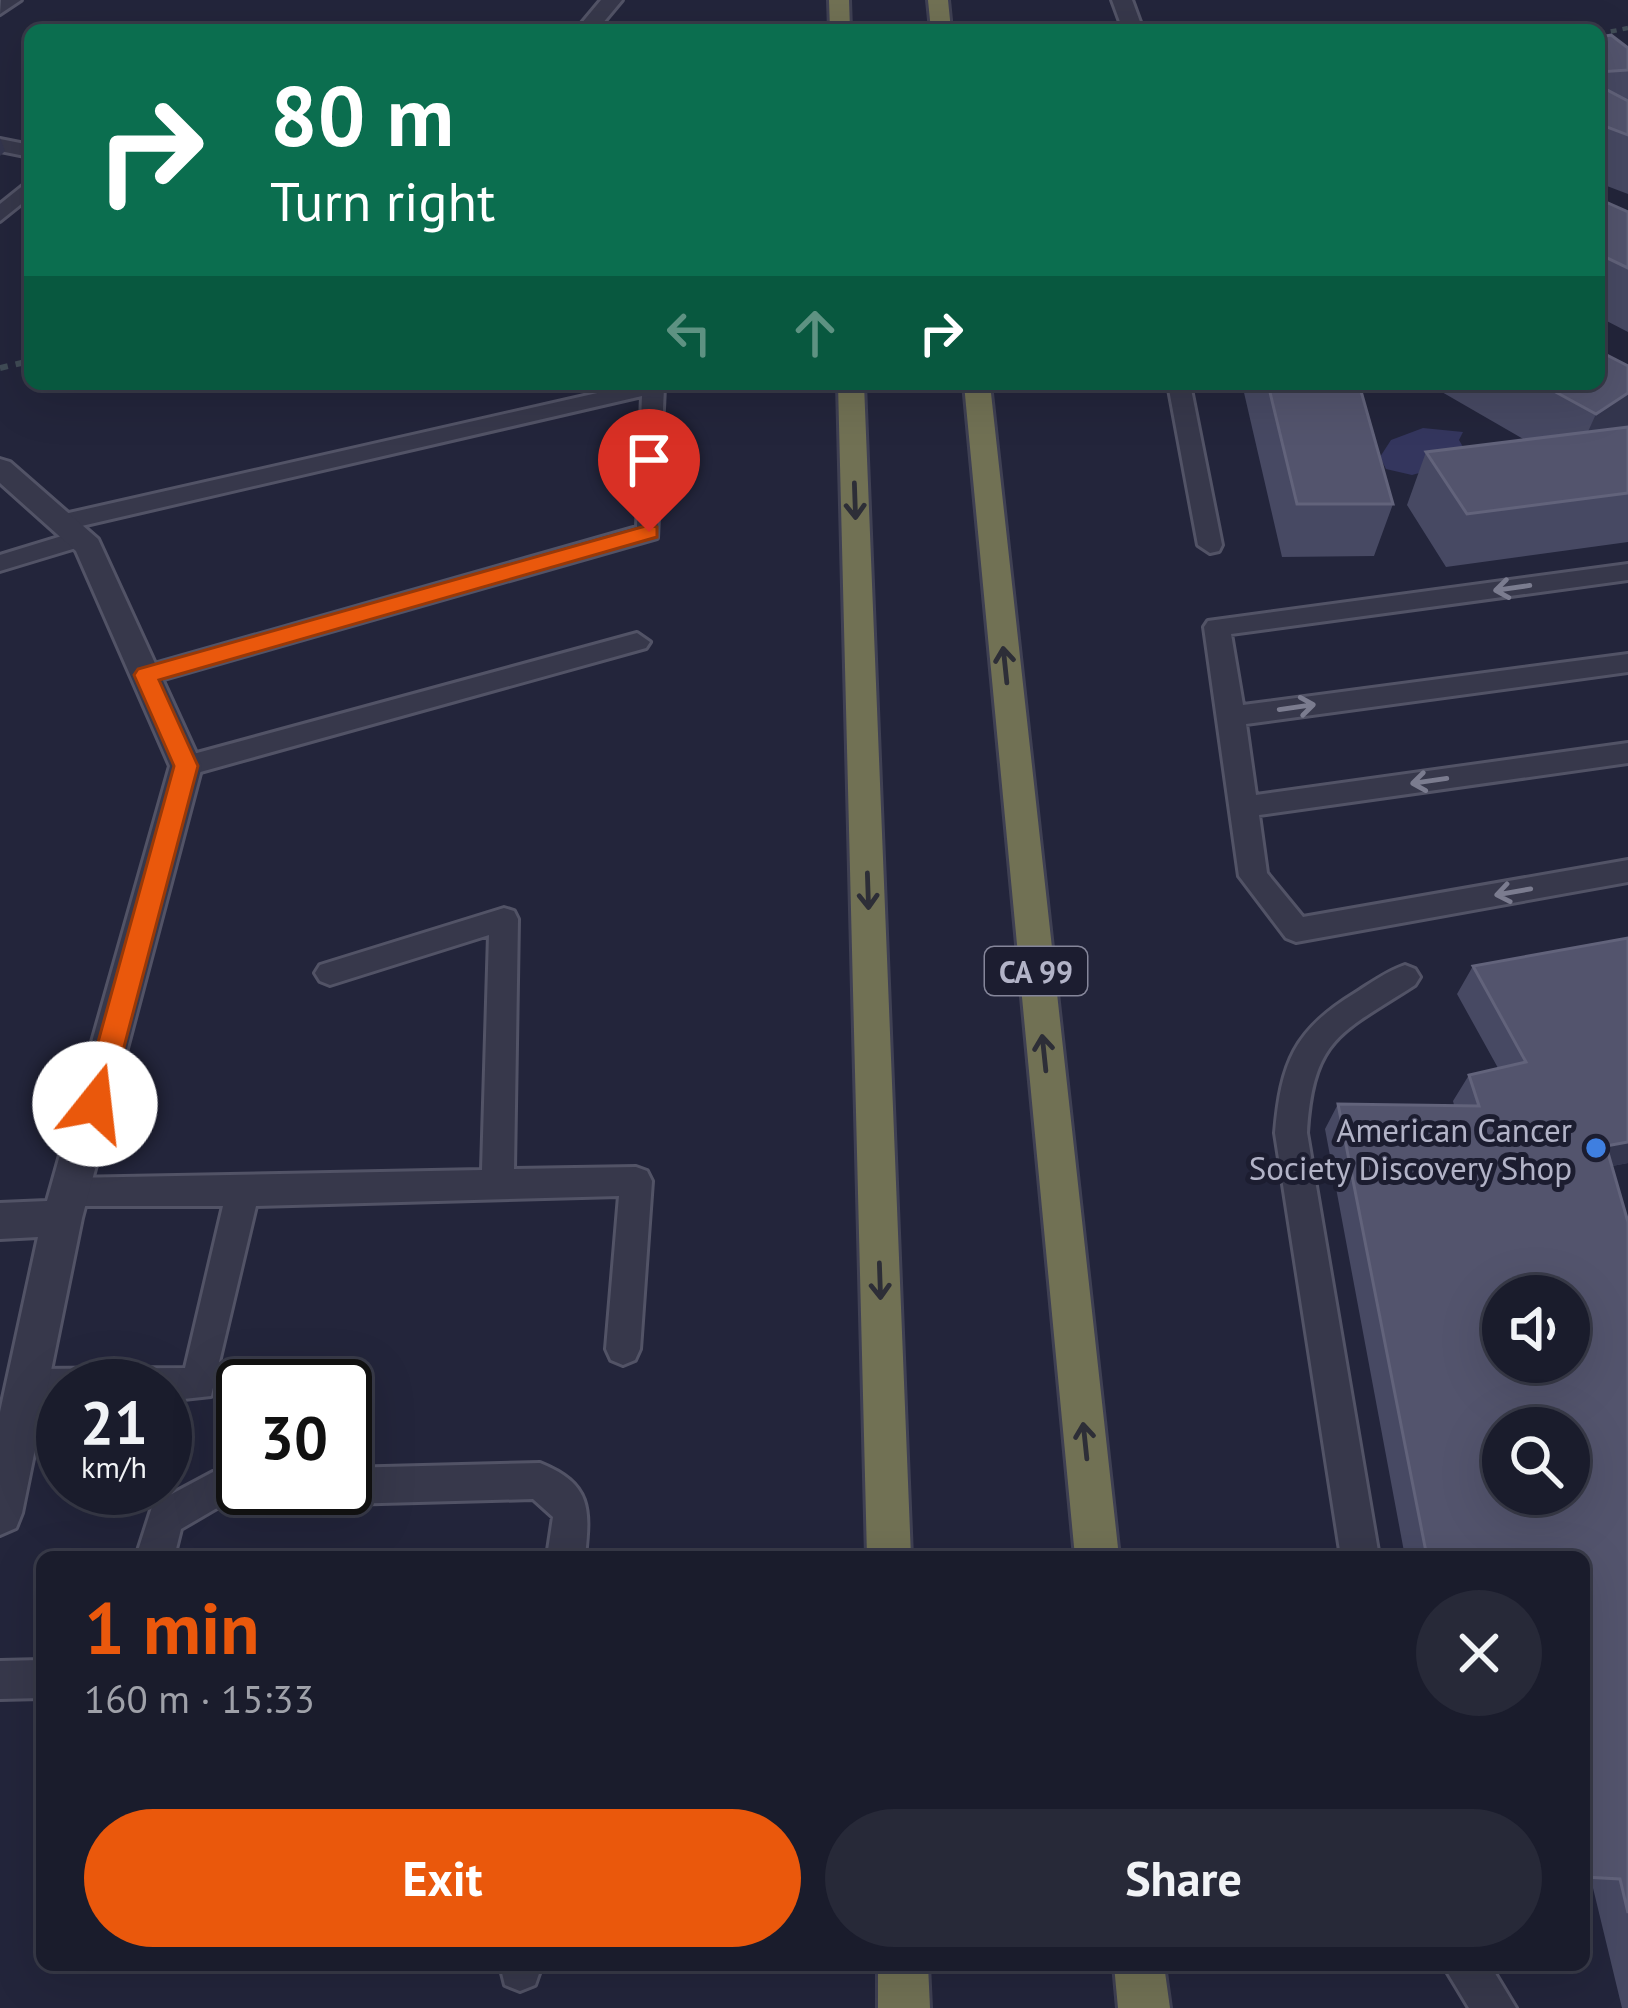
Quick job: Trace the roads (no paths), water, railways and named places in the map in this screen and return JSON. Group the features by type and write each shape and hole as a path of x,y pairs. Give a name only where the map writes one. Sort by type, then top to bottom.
{"highway":[{"path":"851,390 890,1551"},
{"name":"CA 99","path":"978,390 1096,1551"},
{"path":"903,1971 904,2008"},
{"path":"1140,1971 1144,2008"}],"street":[{"path":"591,24 612,0"},
{"path":"0,468 88,546 186,766 66,1205 0,1513"},
{"path":"0,1221 66,1205"}],"lane":[{"path":"0,9 12,0"},
{"path":"0,214 24,192"},
{"path":"0,563 69,531 640,390"},
{"path":"146,675 649,532 652,390"},
{"path":"1180,390 1210,545"},
{"path":"1628,572 1217,627 1253,876 1296,929 1628,872"},
{"path":"186,766 637,642"},
{"path":"1232,716 1625,668"},
{"path":"1242,807 1628,753"},
{"path":"330,973 504,919 498,1184"},
{"path":"1359,1551 1291,1133 1293,1081 1315,1035 1405,977"},
{"path":"66,1205 243,1192 636,1181 623,1349"},
{"path":"27,1386 199,1384 243,1192"},
{"path":"372,1485 541,1481 572,1510 567,1551"},
{"path":"156,1551 166,1517 216,1490"},
{"path":"0,1680 36,1679"},
{"path":"1468,1971 1495,2008"}],"water":[{"path":"1423,428 1463,432 1459,440 1470,459 1412,475 1386,469 1380,457 1391,440"}],"place":[{"name":"American Cancer Society Discovery Shop","path":"1596,1148"}]}
